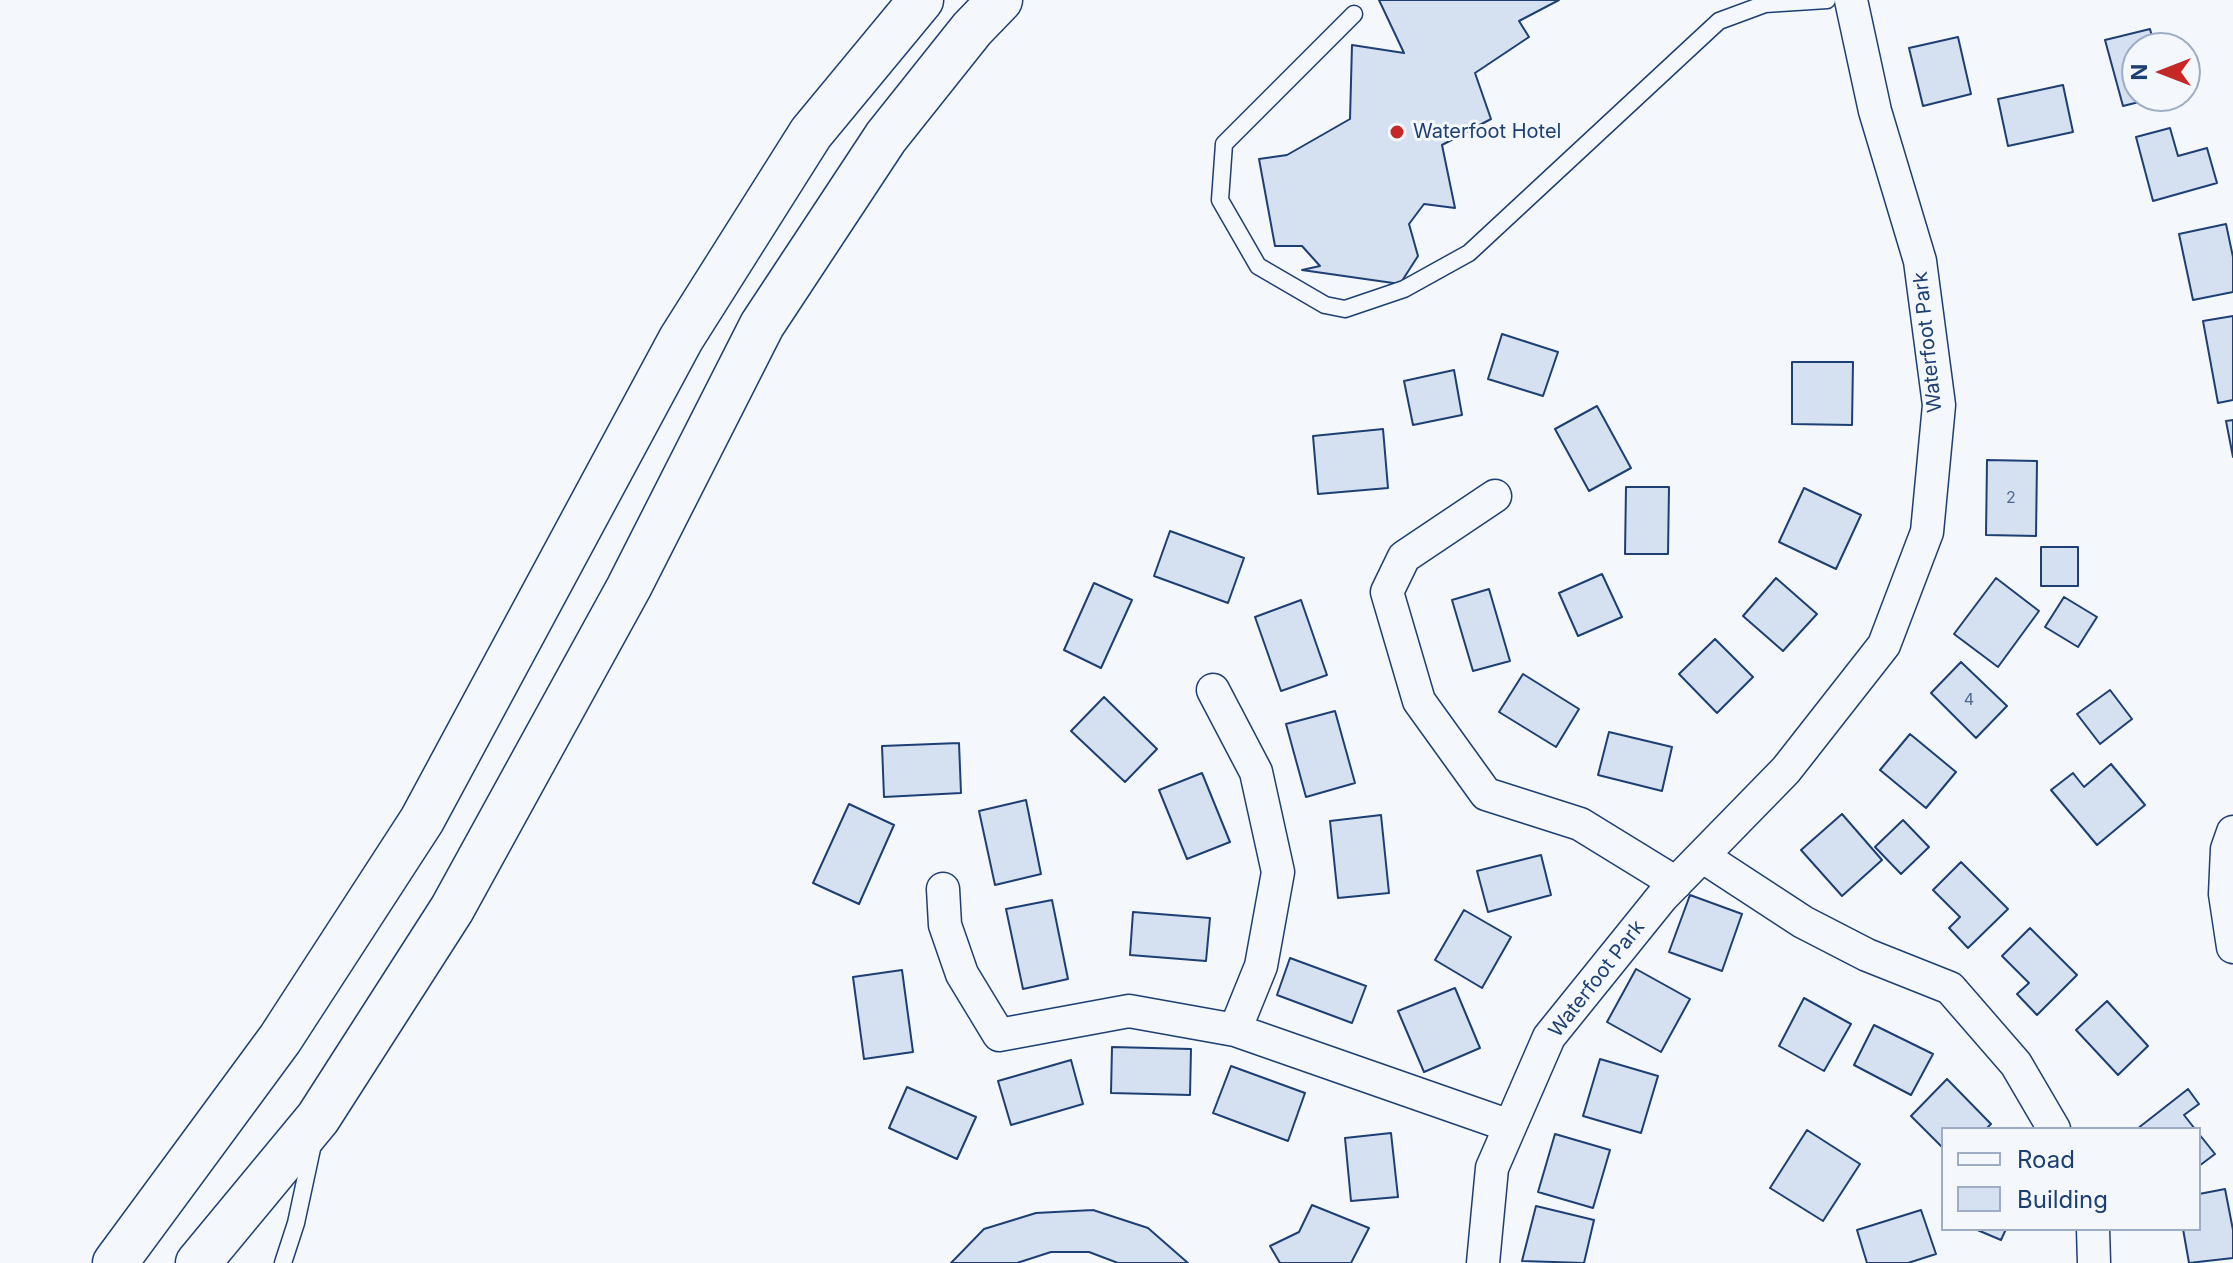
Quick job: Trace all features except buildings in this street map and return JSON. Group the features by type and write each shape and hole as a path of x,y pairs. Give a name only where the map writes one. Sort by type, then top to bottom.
{"highway":[{"path":"115,1263 280,1039 422,820 681,339 811,133 921,0"},
{"path":"198,1263 318,1118 452,909 629,587 762,325 886,137 972,29 1000,0"}],"street":[{"name":"Waterfoot Park","path":"1483,1263 1492,1168 1549,1037 1676,883 1786,770 1884,645 1927,532 1939,405 1920,261 1875,111 1851,0"},
{"path":"1495,496 1404,557 1387,592 1419,701 1486,794 1580,824 1676,883"},
{"path":"1213,690 1256,772 1278,872 1261,966 1235,1030"},
{"path":"2233,832 2227,849 2225,894 2233,947"},
{"path":"1702,856 1803,922 1867,955 1950,988 2016,1064 2053,1127"},
{"path":"943,889 945,925 962,974 999,1035 1129,1011 1235,1030 1510,1126"},
{"path":"2093,1231 2094,1263"}],"lane":[{"path":"1354,14 1224,144 1220,200 1258,266 1325,305 1345,309 1404,289 1469,253 1719,21 1765,4 1827,0"},
{"path":"283,1263 296,1223 318,1118"}],"place":[{"name":"Waterfoot Hotel","path":"1397,132"}]}
